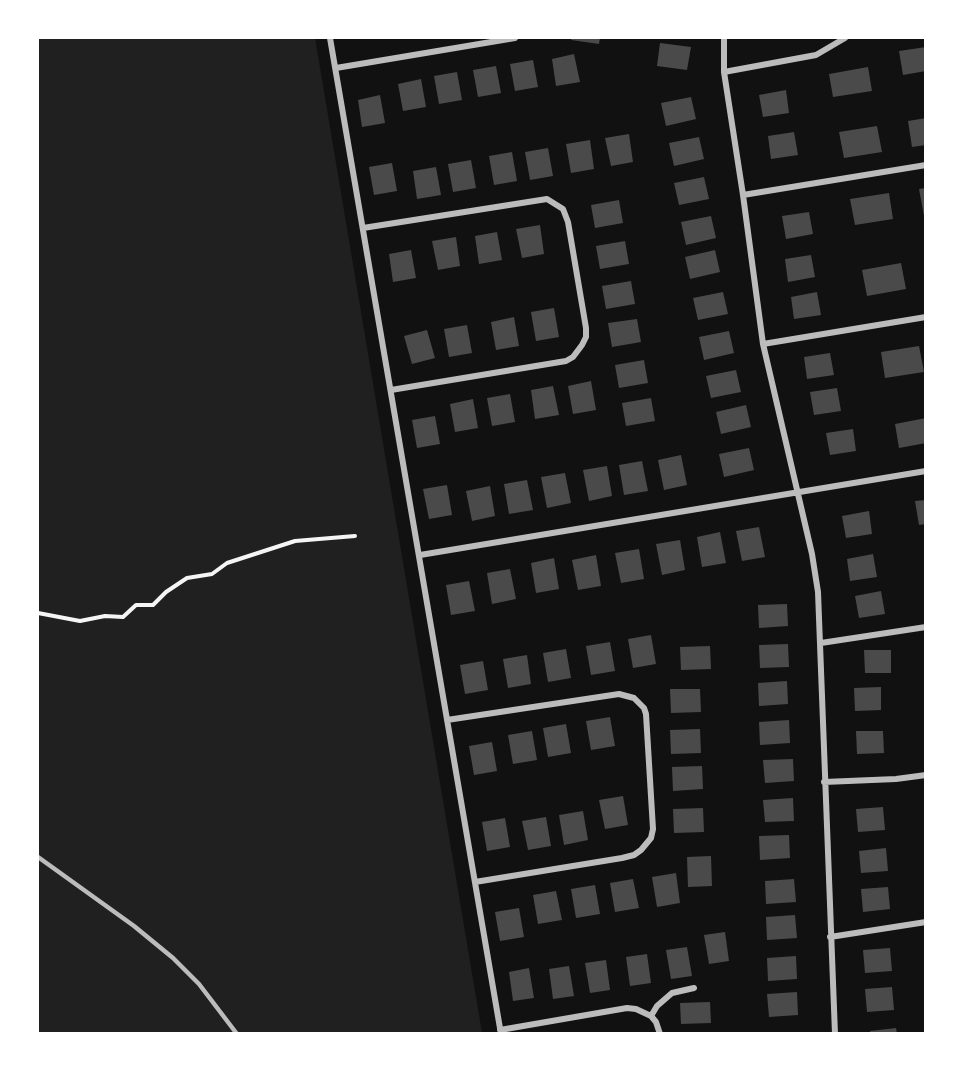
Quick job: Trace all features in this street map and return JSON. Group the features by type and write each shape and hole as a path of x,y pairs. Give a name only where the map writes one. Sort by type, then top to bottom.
{"street":[{"path":"330,38 500,1032 627,1008 651,1016 660,1034"},
{"path":"336,68 478,40 515,38"},
{"path":"724,38 724,72 763,344 812,554 818,592 835,1034"},
{"path":"724,72 816,55 845,38"},
{"path":"743,195 926,165"},
{"path":"363,228 547,199 563,209 568,222 586,328 582,345 573,357 566,361 391,390"},
{"path":"763,344 926,317"},
{"path":"420,555 926,471"},
{"path":"821,643 926,627"},
{"path":"447,720 619,694 634,698 644,708 646,714 653,829 651,838 641,850 634,855 622,858 475,882"},
{"path":"824,782 896,779 926,775"},
{"path":"830,937 926,922"},
{"path":"651,1016 657,1006 672,993 694,988"}],"lane":[{"path":"38,857 134,926 173,958 199,984 237,1034"}],"path":[{"path":"38,613 80,621 105,615 123,617 136,605 153,605 166,592 188,578 212,574 227,563 295,541 355,536"}],"shaded area":[{"path":"38,38 315,38 482,1033 38,1033"}],"building":[{"path":"572,38 600,38 599,44 571,40"},
{"path":"660,43 691,47 687,70 657,66"},
{"path":"926,47 926,71 903,75 899,51"},
{"path":"574,54 580,82 556,86 552,59"},
{"path":"533,60 538,87 515,91 510,64"},
{"path":"496,66 501,93 478,97 473,70"},
{"path":"868,67 872,91 833,97 829,74"},
{"path":"457,72 462,100 439,104 434,76"},
{"path":"421,79 426,107 403,111 398,84"},
{"path":"786,90 789,113 763,117 759,95"},
{"path":"380,95 385,123 362,127 358,100"},
{"path":"691,97 696,119 666,126 661,103"},
{"path":"926,118 926,145 912,147 908,121"},
{"path":"877,126 882,152 844,158 839,132"},
{"path":"794,132 798,155 771,159 768,136"},
{"path":"629,134 633,162 611,166 605,138"},
{"path":"699,137 704,159 674,166 669,143"},
{"path":"590,140 594,169 571,173 566,144"},
{"path":"548,148 553,176 530,180 525,152"},
{"path":"512,152 517,181 494,185 489,156"},
{"path":"471,160 476,188 453,192 448,164"},
{"path":"392,163 397,191 374,195 369,167"},
{"path":"436,167 441,195 417,199 413,171"},
{"path":"704,177 709,199 679,205 674,183"},
{"path":"926,188 926,216 924,216 919,189"},
{"path":"889,193 893,219 855,225 850,199"},
{"path":"619,200 623,223 595,228 591,205"},
{"path":"809,212 813,234 786,239 782,216"},
{"path":"711,216 716,238 686,245 681,222"},
{"path":"540,225 544,254 522,258 516,229"},
{"path":"497,232 502,260 479,264 475,236"},
{"path":"456,237 460,266 438,270 432,241"},
{"path":"625,241 629,264 600,269 596,246"},
{"path":"411,250 416,278 393,282 389,254"},
{"path":"715,250 720,272 690,279 685,257"},
{"path":"811,255 815,277 788,282 785,259"},
{"path":"901,263 906,289 867,296 862,270"},
{"path":"631,281 635,304 606,309 602,286"},
{"path":"723,292 728,314 698,320 693,298"},
{"path":"817,292 821,315 794,319 791,297"},
{"path":"554,308 559,337 536,341 531,312"},
{"path":"514,317 519,346 496,350 491,322"},
{"path":"637,319 641,342 612,347 608,323"},
{"path":"467,325 472,353 449,357 444,329"},
{"path":"427,330 435,358 412,364 404,336"},
{"path":"729,331 734,353 704,360 699,337"},
{"path":"919,346 924,372 885,378 881,352"},
{"path":"830,353 834,375 807,379 804,357"},
{"path":"644,360 648,383 619,388 615,365"},
{"path":"736,370 741,392 711,398 706,376"},
{"path":"591,381 596,410 573,414 568,386"},
{"path":"553,386 559,415 535,419 531,390"},
{"path":"837,388 841,411 814,415 810,392"},
{"path":"510,394 515,422 492,426 487,398"},
{"path":"651,398 655,421 626,426 622,403"},
{"path":"473,399 478,428 455,432 450,404"},
{"path":"746,405 751,427 721,434 716,412"},
{"path":"435,416 440,444 417,448 412,420"},
{"path":"926,418 926,443 899,448 895,424"},
{"path":"853,429 856,451 830,455 826,433"},
{"path":"749,448 754,470 724,477 719,454"},
{"path":"681,455 687,485 664,490 658,460"},
{"path":"642,461 648,491 624,495 619,465"},
{"path":"607,466 612,496 589,501 583,470"},
{"path":"565,473 571,503 547,508 541,477"},
{"path":"527,480 533,510 509,514 504,484"},
{"path":"447,485 452,515 429,519 423,489"},
{"path":"490,486 495,516 472,521 466,491"},
{"path":"926,500 926,524 919,525 915,501"},
{"path":"869,511 872,534 846,538 842,516"},
{"path":"759,527 765,557 742,561 736,531"},
{"path":"720,532 726,563 702,567 697,537"},
{"path":"680,540 685,570 662,575 656,544"},
{"path":"639,549 644,579 621,583 615,553"},
{"path":"873,554 877,577 850,581 847,559"},
{"path":"596,555 601,586 578,590 572,560"},
{"path":"554,558 559,589 536,593 531,563"},
{"path":"510,569 516,599 492,604 487,573"},
{"path":"469,581 475,611 451,615 446,585"},
{"path":"881,591 885,614 859,618 855,596"},
{"path":"787,604 788,626 759,628 758,605"},
{"path":"651,635 656,664 633,668 628,639"},
{"path":"610,642 615,671 591,675 586,646"},
{"path":"788,644 789,667 760,668 759,645"},
{"path":"710,646 711,669 681,670 680,647"},
{"path":"566,649 571,678 548,682 543,653"},
{"path":"864,650 891,650 891,673 865,673"},
{"path":"527,655 531,684 508,688 503,659"},
{"path":"483,661 488,690 465,694 460,665"},
{"path":"787,681 788,704 759,706 758,683"},
{"path":"881,687 881,710 855,711 854,688"},
{"path":"670,689 700,689 701,712 671,713"},
{"path":"610,717 615,746 591,750 586,721"},
{"path":"789,720 790,743 760,745 759,722"},
{"path":"566,724 571,753 548,757 543,728"},
{"path":"700,729 701,753 671,754 670,730"},
{"path":"532,731 537,760 513,764 508,735"},
{"path":"856,731 883,731 884,753 857,754"},
{"path":"492,742 497,771 474,775 469,746"},
{"path":"793,759 794,781 765,783 763,760"},
{"path":"702,766 703,789 673,791 672,767"},
{"path":"623,796 628,825 605,829 599,800"},
{"path":"793,798 794,821 765,822 763,800"},
{"path":"883,807 885,830 858,832 856,809"},
{"path":"703,808 704,832 674,833 673,809"},
{"path":"583,811 588,840 564,845 559,815"},
{"path":"546,817 551,846 528,850 522,821"},
{"path":"505,818 510,847 487,851 482,822"},
{"path":"789,835 790,858 760,860 759,836"},
{"path":"886,848 888,871 861,873 859,851"},
{"path":"711,856 712,886 688,887 687,857"},
{"path":"676,873 680,903 657,907 652,877"},
{"path":"633,879 639,908 615,912 610,883"},
{"path":"794,879 796,902 766,904 765,881"},
{"path":"595,885 600,914 576,918 571,889"},
{"path":"888,887 890,909 863,912 861,889"},
{"path":"556,891 562,920 538,924 533,895"},
{"path":"519,908 524,937 500,941 495,912"},
{"path":"795,915 797,938 767,940 766,917"},
{"path":"725,932 729,961 709,964 704,935"},
{"path":"687,947 692,976 671,979 666,950"},
{"path":"890,948 892,971 865,973 863,950"},
{"path":"647,954 651,983 630,986 626,957"},
{"path":"796,956 797,979 768,981 767,958"},
{"path":"606,960 610,990 590,993 585,963"},
{"path":"569,966 574,996 553,999 549,969"},
{"path":"529,968 534,998 513,1001 509,972"},
{"path":"892,987 894,1010 867,1012 865,989"},
{"path":"797,992 798,1015 769,1017 767,994"},
{"path":"710,1002 711,1023 681,1024 680,1003"},
{"path":"896,1028 897,1034 870,1034 870,1031"}]}
